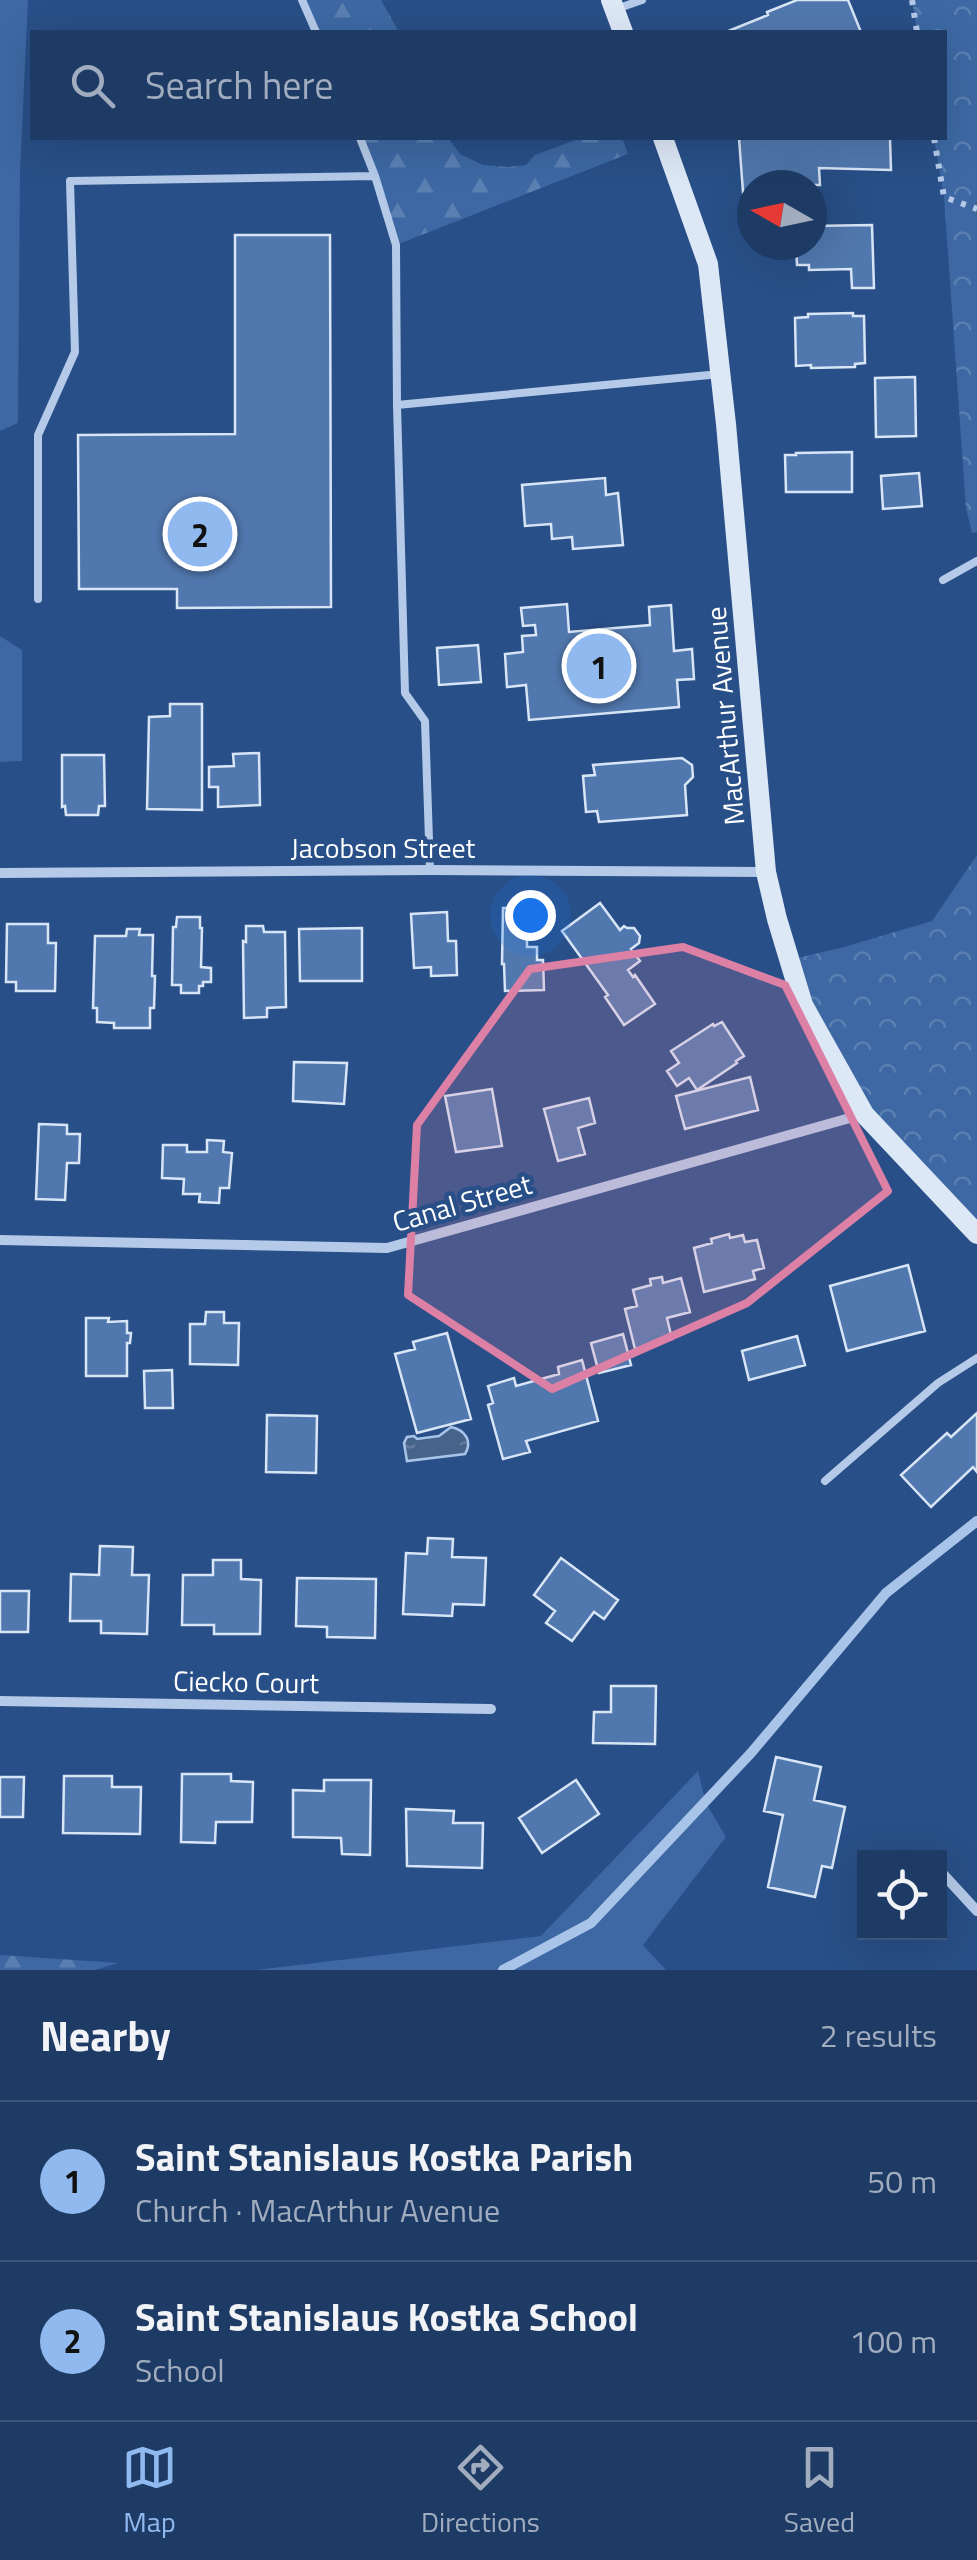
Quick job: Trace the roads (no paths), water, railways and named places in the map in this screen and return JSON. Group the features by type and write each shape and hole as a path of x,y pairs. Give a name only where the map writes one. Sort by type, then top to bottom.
{"street":[{"path":"612,4 623,30"},
{"name":"MacArthur Avenue","path":"664,140 708,264 766,872 777,919 803,1005 864,1114 977,1234"},
{"name":"Jacobson Street","path":"0,873 766,872"},
{"name":"Canal Street","path":"0,1240 386,1248 864,1114"},
{"name":"Ciecko Court","path":"0,1701 490,1709"},
{"path":"947,1878 977,1911"}],"lane":[{"path":"302,0 315,30"},
{"path":"612,4 642,0"},
{"path":"361,140 396,244 405,693 424,721 430,870"},
{"path":"38,599 38,435 75,352 70,181 376,176"},
{"path":"397,405 720,374"},
{"path":"943,580 977,561"},
{"path":"824,1481 938,1382 977,1358"}],"water":[{"path":"451,1427 466,1437 465,1454 407,1461 407,1437 439,1436"}],"waterway":[{"path":"503,1970 591,1923 751,1753 886,1593 977,1521"}],"place":[{"name":"Saint Stanislaus Kostka School","path":"200,534"},
{"name":"Saint Stanislaus Kostka Parish","path":"599,666"}]}
